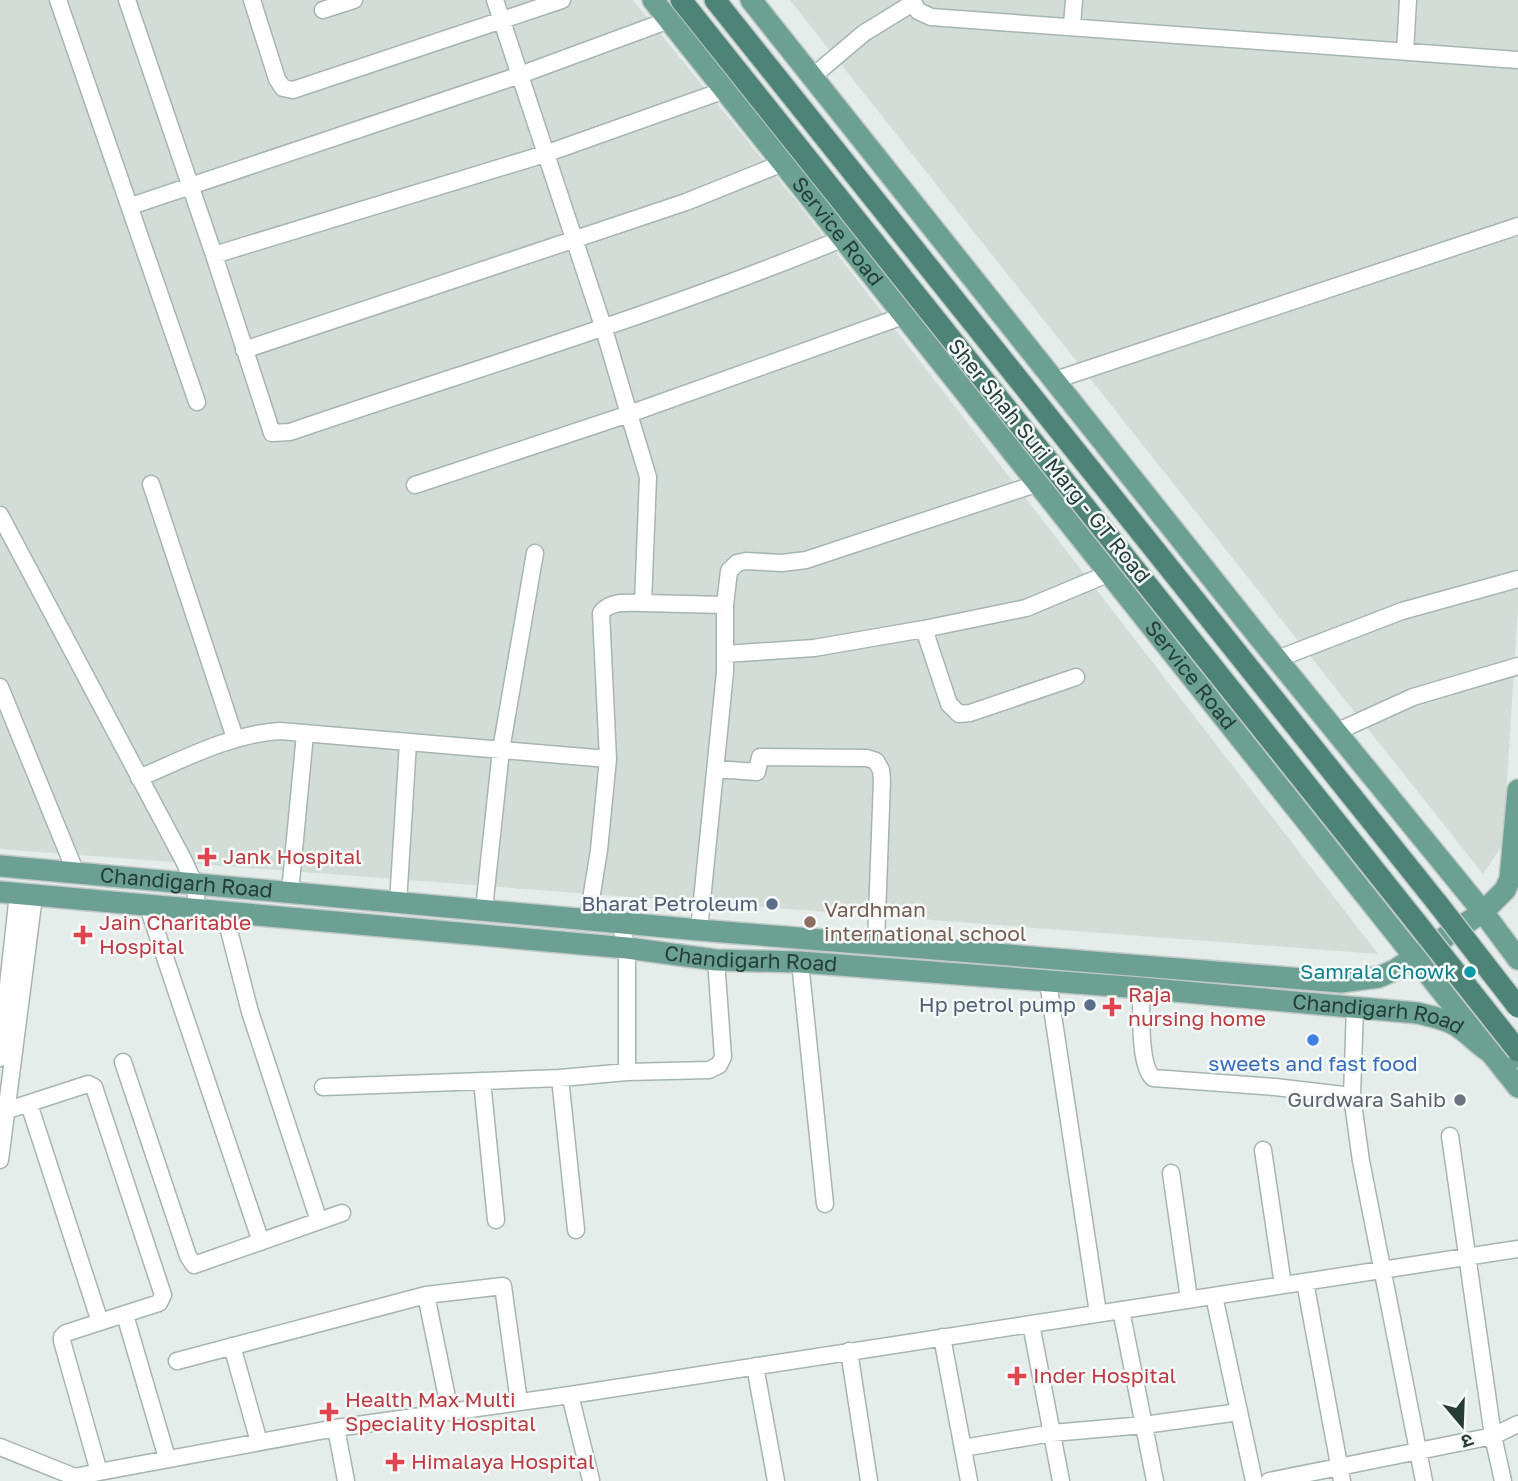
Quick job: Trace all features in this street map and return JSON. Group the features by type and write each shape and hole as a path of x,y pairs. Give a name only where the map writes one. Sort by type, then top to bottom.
{"highway":[{"name":"Sher Shah Suri Marg - GT Road","path":"681,0 1518,1051"},
{"name":"Sher Shah Suri Marg - GT Road","path":"715,0 1518,1007"}],"main road":[{"name":"Service Road","path":"653,0 1518,1087"},
{"path":"751,0 1518,959"},
{"name":"Chandigarh Road","path":"0,866 699,930 1341,982 1379,976 1413,958 1483,912 1505,890 1510,879 1518,790"},
{"name":"Chandigarh Road","path":"17,894 627,948 716,960 800,962 1355,1007 1438,1017 1456,1025 1490,1053"},
{"path":"1490,1053 1505,1060 1518,1057"}],"street":[{"path":"58,0 197,402"},
{"path":"127,0 214,255 268,427 276,435 603,326 781,264 844,238"},
{"path":"252,0 277,79 287,90 562,0"},
{"path":"323,10 354,0"},
{"path":"495,0 603,326 648,477 643,603"},
{"path":"1072,26 1074,0"},
{"path":"1405,52 1408,0"},
{"path":"812,77 864,33 912,1 918,11 931,17 1518,60"},
{"path":"131,206 520,75 669,20"},
{"path":"214,255 545,154 725,90"},
{"path":"244,350 575,241 686,202 783,163"},
{"path":"1055,380 1518,226"},
{"path":"415,485 629,414 906,315"},
{"path":"699,930 716,769 729,571 737,563 806,560 1039,483"},
{"path":"151,484 235,738"},
{"path":"0,514 195,885 197,909"},
{"path":"484,909 501,750 535,553"},
{"path":"725,654 814,648 1026,608 1110,573"},
{"path":"1277,659 1402,611 1518,579"},
{"path":"588,918 599,850 608,759 601,613 607,606 616,603 725,605"},
{"path":"924,629 949,704 959,714 970,713 1076,677"},
{"path":"1336,732 1413,697 1518,666"},
{"path":"0,687 76,873"},
{"path":"139,778 235,738 260,732 608,759"},
{"path":"290,892 304,734"},
{"path":"398,903 408,743"},
{"path":"716,769 757,772 760,757 867,758 876,761 882,780 876,943"},
{"path":"0,1058 17,894"},
{"path":"0,1160 8,1110 17,894"},
{"path":"146,904 261,1242"},
{"path":"224,911 250,1012 319,1221"},
{"path":"620,923 627,948 628,1072"},
{"path":"323,1087 698,1071 719,1065 723,1057 716,960"},
{"path":"800,962 825,1205"},
{"path":"1048,982 1098,1313"},
{"path":"1141,988 1144,1054 1147,1070 1153,1078 1352,1096"},
{"path":"1355,1007 1352,1096 1360,1161 1424,1481"},
{"path":"123,1062 191,1262 198,1265 342,1213"},
{"path":"560,1077 576,1230"},
{"path":"482,1081 496,1220"},
{"path":"8,1110 92,1084 163,1295 159,1303 62,1336 99,1472"},
{"path":"29,1104 100,1322"},
{"path":"1450,1136 1493,1436 1503,1481"},
{"path":"1263,1150 1283,1285"},
{"path":"1171,1173 1189,1299"},
{"path":"0,1447 75,1479 167,1458 336,1428 570,1395 1518,1250"},
{"path":"1305,1282 1341,1474"},
{"path":"177,1361 426,1295 503,1286 519,1402"},
{"path":"426,1295 450,1412"},
{"path":"1214,1296 1254,1481"},
{"path":"1121,1310 1155,1481"},
{"path":"125,1315 167,1458"},
{"path":"1031,1324 1061,1481"},
{"path":"942,1337 970,1481"},
{"path":"233,1346 259,1442"},
{"path":"849,1351 869,1481"},
{"path":"755,1366 776,1481"},
{"path":"570,1395 589,1481"},
{"path":"963,1448 1052,1433 1144,1425 1239,1412"},
{"path":"1269,1481 1341,1474 1419,1451 1493,1436 1518,1424"},
{"path":"336,1428 346,1481"}],"shaded area":[{"path":"0,0 633,0 793,197 1378,954 0,849"},
{"path":"790,0 1518,0 1518,607 1503,844 1483,874"}],"place":[{"name":"Jank Hospital","path":"207,857"},
{"name":"Bharat Petroleum","path":"772,904"},
{"name":"Vardhman international school","path":"810,922"},
{"name":"Jain Charitable Hospital","path":"83,935"},
{"name":"Samrala Chowk","path":"1470,972"},
{"name":"Hp petrol pump","path":"1090,1005"},
{"name":"Raja nursing home","path":"1112,1007"},
{"name":"sweets and fast food","path":"1313,1040"},
{"name":"Gurdwara Sahib","path":"1460,1100"},
{"name":"Inder Hospital","path":"1017,1376"},
{"name":"Health Max Multi Speciality Hospital","path":"329,1412"},
{"name":"Himalaya Hospital","path":"395,1462"}]}
